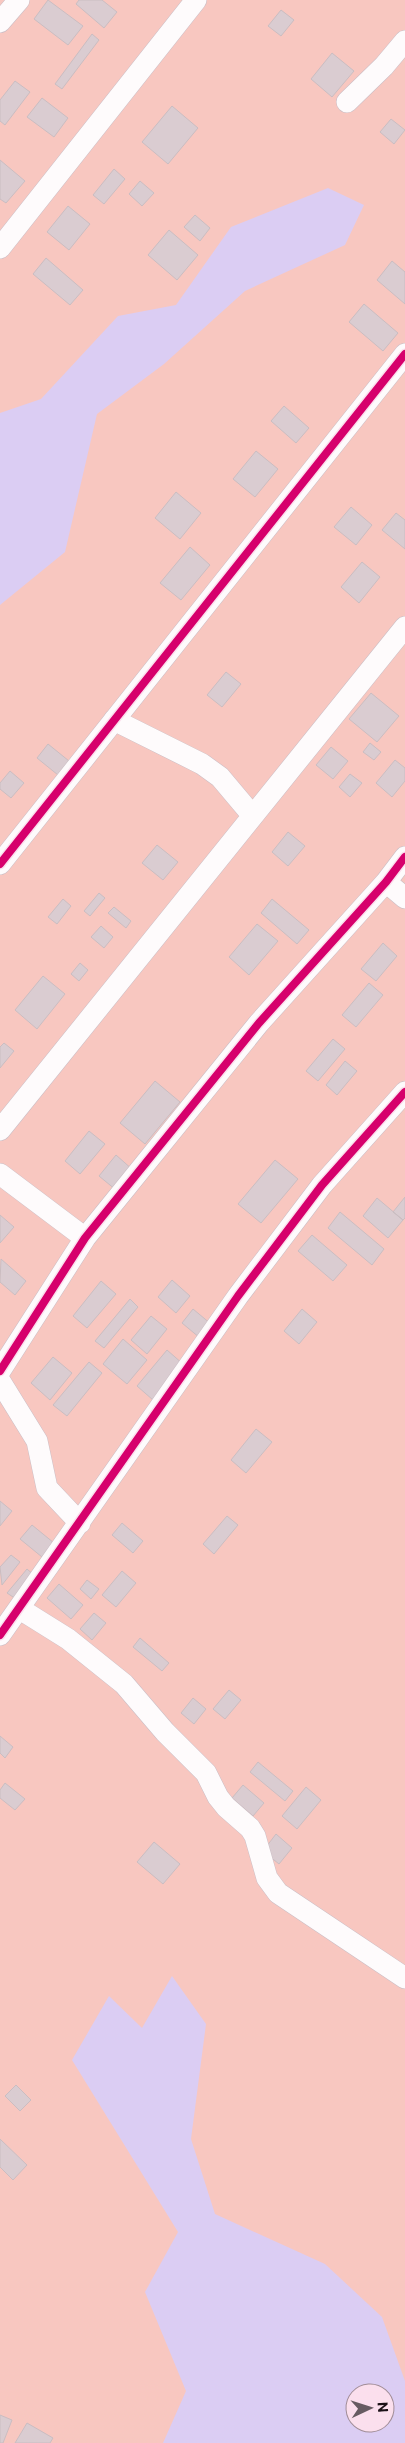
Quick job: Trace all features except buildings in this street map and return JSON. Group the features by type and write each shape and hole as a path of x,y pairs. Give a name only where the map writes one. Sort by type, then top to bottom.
{"street":[{"path":"0,22 18,0"},
{"path":"0,248 196,0"},
{"path":"347,102 384,66 405,41"},
{"path":"0,864 405,354"},
{"path":"0,1130 405,627"},
{"path":"114,720 202,764 220,777 252,815"},
{"path":"0,1371 85,1238 259,1023 386,882 405,857"},
{"path":"386,882 405,898"},
{"path":"0,1635 238,1296 322,1185 405,1092"},
{"path":"0,1174 85,1238"},
{"path":"0,1381 37,1442 47,1488 80,1523"},
{"path":"20,1609 68,1639 112,1673 124,1684 165,1732 202,1768 226,1807 250,1828 255,1836 268,1878 278,1893 405,1978"}],"shaded area":[{"path":"0,0 405,0 405,2443 0,2443"},
{"path":"328,188 364,205 345,245 245,291 164,364 97,414 65,552 0,605 0,413 41,399 118,316 176,305 231,227"},
{"path":"172,1976 206,2024 191,2139 215,2214 325,2264 382,2317 405,2381 405,2443 163,2443 186,2391 145,2292 178,2232 72,2060 109,1996 142,2028"}],"cycle path":[{"path":"0,864 405,354"},
{"path":"0,1371 85,1238 259,1023 386,882 405,857"},
{"path":"0,1635 238,1296 322,1185 405,1092"}]}
